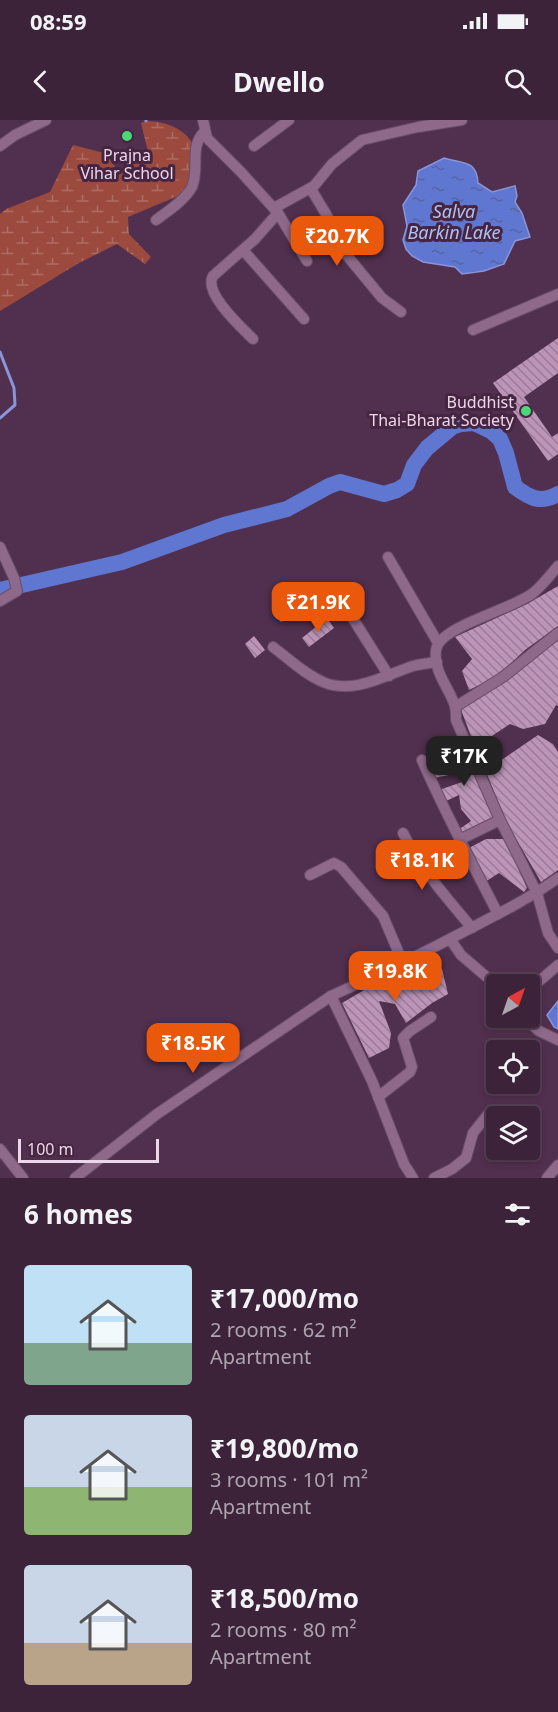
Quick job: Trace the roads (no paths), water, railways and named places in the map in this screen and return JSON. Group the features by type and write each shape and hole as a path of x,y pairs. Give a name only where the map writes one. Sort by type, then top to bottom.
{"street":[{"path":"0,146 15,135 46,120"},
{"path":"203,120 204,132 213,145 242,172 276,211 307,261"},
{"path":"254,146 289,120"},
{"path":"253,339 220,302 211,287 211,279 243,250 276,211 311,189 332,164 362,140 462,120"},
{"path":"156,220 190,190 196,173 196,143 204,132"},
{"path":"311,189 348,258 382,298 401,312"},
{"path":"243,250 304,319"},
{"path":"473,330 558,294"},
{"path":"0,547 14,578 17,591 0,601"},
{"path":"388,557 438,643"},
{"path":"558,566 533,594 499,612 461,626 446,635 438,643 436,651 437,669 455,707 456,720 500,820 537,893 548,933 558,948"},
{"path":"340,598 389,676"},
{"path":"455,707 498,681 558,633"},
{"path":"273,646 307,674 325,683 338,685 358,685 371,682 414,666 437,662"},
{"path":"423,760 459,840 498,914"},
{"path":"459,840 500,820"},
{"path":"403,833 414,855 434,884 472,928"},
{"path":"310,875 334,863 341,867 383,916 403,963"},
{"path":"75,1178 157,1114 332,996 472,928 537,893 558,878"},
{"path":"450,939 461,955 486,976"},
{"path":"540,980 558,965"},
{"path":"332,996 378,1097 404,1164 413,1178"},
{"path":"378,1097 410,1072 412,1067 403,1038 410,1030 431,1017"},
{"path":"536,1028 558,1040"},
{"path":"434,1178 452,1169 466,1158 473,1133 486,1117"},
{"path":"0,1149 23,1178"},
{"path":"547,1178 558,1166"}],"water":[{"name":"Salva Barkin Lake","path":"444,158 471,166 475,170 478,183 492,192 515,186 517,196 515,202 522,213 530,237 515,241 504,264 484,271 462,274 455,267 423,262 412,256 406,249 403,240 407,226 403,205 416,185 418,171"},
{"path":"558,1001 558,1029 554,1027 547,1015"}],"waterway":[{"path":"0,352 14,388 15,405 0,418"},
{"path":"0,590 122,562 224,525 287,509 340,482 384,494 397,490 407,484 414,465 427,448 452,427 461,424 474,423 491,431 500,439 515,487 540,499 558,494"}],"place":[{"name":"Prajna Vihar School","path":"127,136"},
{"name":"Buddhist Thai-Bharat Society","path":"526,411"}]}
